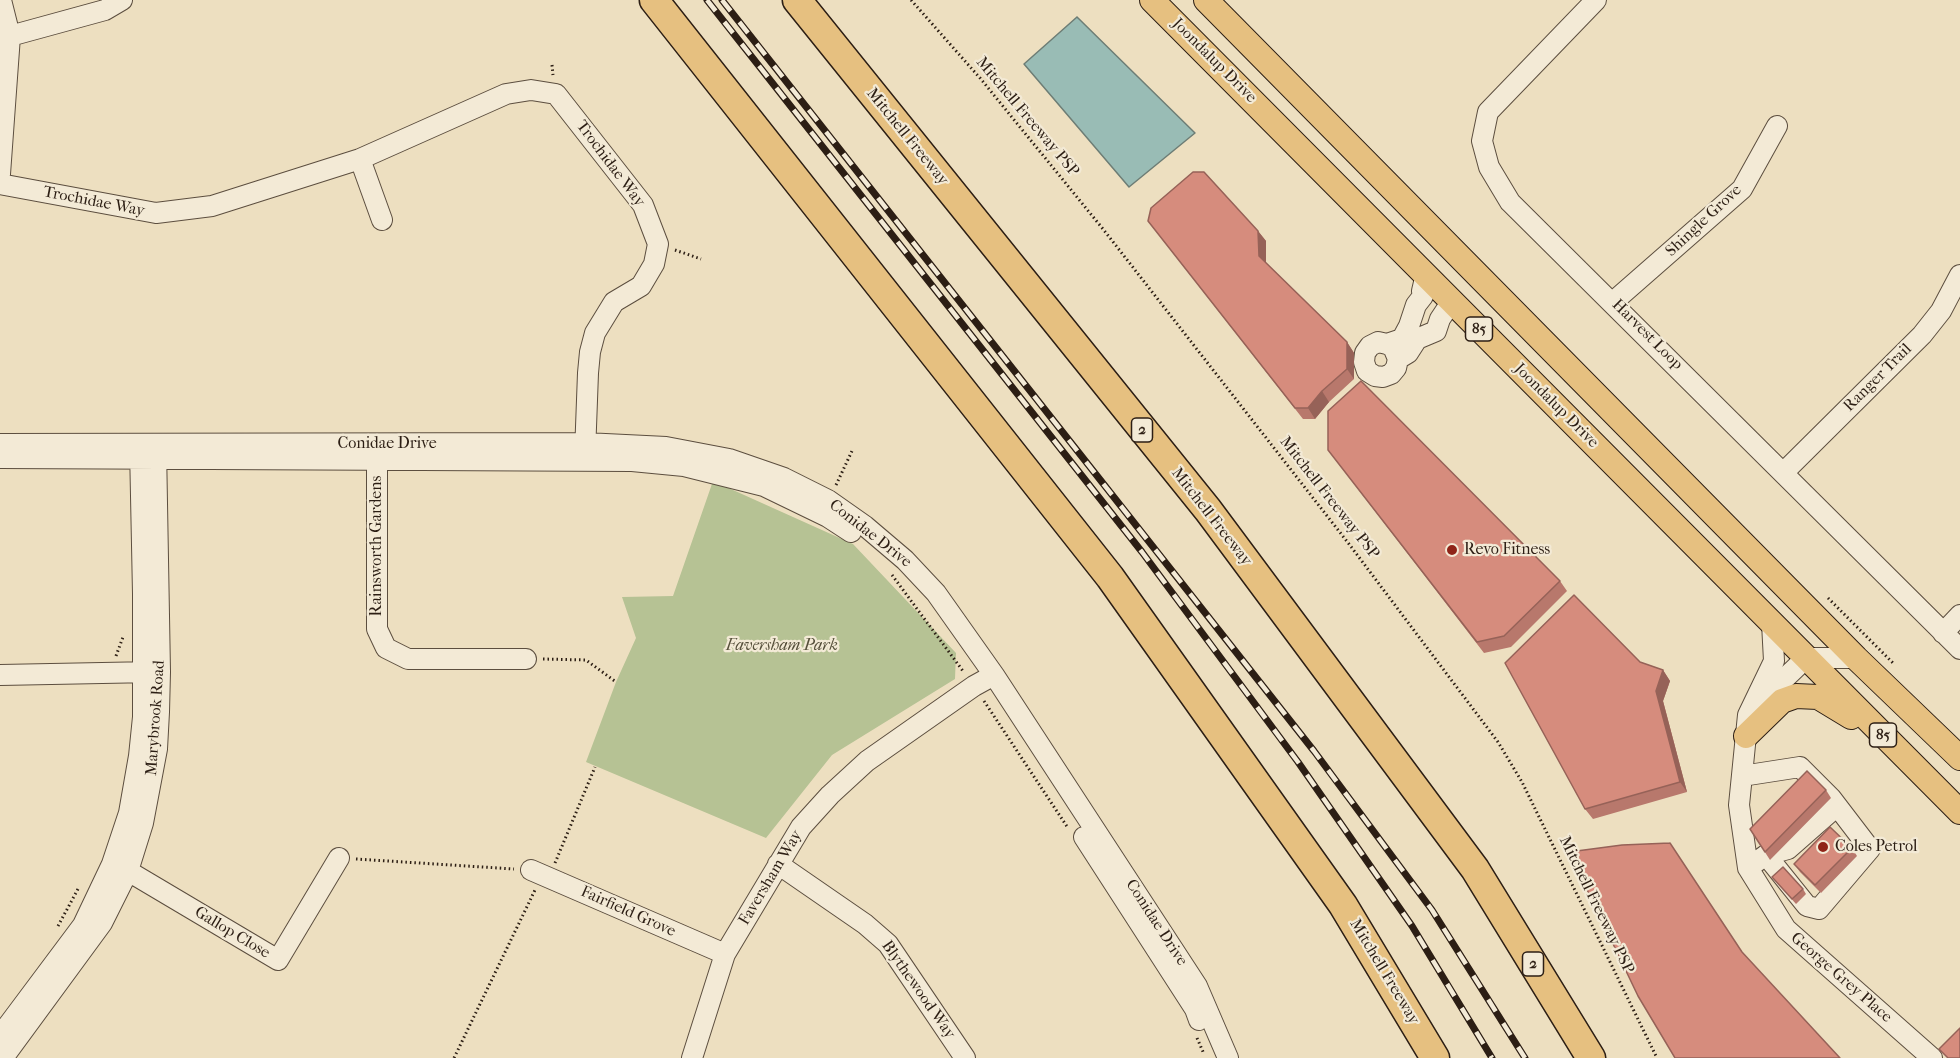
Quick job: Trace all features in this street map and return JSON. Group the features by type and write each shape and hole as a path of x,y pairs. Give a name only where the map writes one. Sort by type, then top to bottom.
{"highway":[{"name":"Mitchell Freeway","path":"654,0 1110,577 1343,905 1435,1058"},
{"name":"Mitchell Freeway","path":"797,0 1208,510 1475,869 1591,1058"}],"main road":[{"name":"Joondalup Drive","path":"1152,0 1960,812"},
{"name":"85","path":"1206,0 1856,658 1960,758"},
{"path":"1433,230 1453,270 1455,279 1452,301"},
{"path":"1747,725 1782,701 1807,695 1818,697 1882,734"}],"street":[{"path":"0,174 10,36 1,0"},
{"path":"10,36 105,10 122,0"},
{"name":"Harvest Loop","path":"1596,0 1488,112 1482,141 1489,167 1510,202 1960,649"},
{"name":"Trochidae Way","path":"0,184 156,213 212,206 360,159 506,94 531,90 556,94 643,205 658,244"},
{"name":"Shingle Grove","path":"1613,302 1742,189 1777,126"},
{"path":"360,159 382,220"},
{"path":"585,452 590,352 595,333 614,303 641,286 654,264 658,244"},
{"path":"1426,274 1423,296 1416,305 1410,326 1393,352 1408,352 1417,339 1436,331 1440,319 1452,301"},
{"name":"Ranger Trail","path":"1784,472 1922,335 1941,311 1960,275"},
{"name":"Conidae Drive","path":"0,444 149,452"},
{"name":"Conidae Drive","path":"0,459 149,452 585,452 666,447 729,459 784,478 828,500 865,526 921,575 984,681 1195,1009 1216,1058"},
{"name":"Marybrook Road","path":"0,1036 83,925 120,868 143,823 157,749 151,672 149,452"},
{"name":"Rainsworth Gardens","path":"377,452 377,629 386,648 408,659 526,659"},
{"name":"Conidae Drive","path":"585,452 632,461 707,470 764,486 828,517 867,542 902,574 928,601 1197,986 1228,1058"},
{"path":"1943,633 1960,615"},
{"name":"George Grey Place","path":"1772,623 1774,660 1747,725 1739,805 1748,868 1786,929 1932,1058"},
{"path":"1747,725 1806,658 1856,658"},
{"path":"0,675 151,672"},
{"name":"Faversham Way","path":"692,1058 725,954 801,827 867,761 984,681"},
{"path":"1742,776 1800,767 1831,798 1870,849 1819,909 1806,906 1766,855"},
{"path":"1748,868 1766,855 1788,849 1837,806"},
{"name":"Gallop Close","path":"120,868 278,960 339,858"},
{"name":"Blythewood Way","path":"778,864 865,924 888,944 965,1058"},
{"name":"Marybrook Road","path":"3,1058 91,941 102,923 120,868"},
{"name":"Fairfield Grove","path":"541,874 725,954"}],"path":[{"name":"Mitchell Freeway PSP","path":"911,0 980,78 1103,229 1356,554 1498,742 1522,782 1657,1058"},
{"path":"658,244 701,259"},
{"path":"828,500 852,452"},
{"path":"890,573 984,681 1072,834"},
{"path":"113,673 115,658 123,642 123,631"},
{"path":"526,659 586,660 616,682"},
{"path":"454,1058 541,874 595,768"},
{"path":"339,858 541,874"},
{"path":"54,933 79,887"},
{"path":"1194,1030 1206,1058"}],"green space":[{"name":"Faversham Park","path":"713,481 853,544 956,653 955,679 832,755 766,838 586,762 616,682 636,638 622,597 673,596"}],"water":[{"path":"1077,17 1195,133 1129,187 1024,64"}],"building":[{"path":"1193,172 1204,172 1258,231 1259,256 1347,342 1347,369 1322,391 1308,408 1295,408 1148,221 1151,208"},
{"path":"1361,381 1560,581 1504,636 1477,642 1328,450 1328,411"},
{"path":"1574,595 1640,662 1663,670 1656,691 1680,782 1585,809 1505,663"},
{"path":"1807,771 1826,790 1765,852 1750,829"},
{"path":"1830,827 1852,848 1815,885 1794,864"},
{"path":"1670,843 1742,952 1840,1058 1675,1058 1638,996 1569,852 1622,845"},
{"path":"1783,867 1803,889 1792,899 1772,877"},
{"path":"1960,1028 1960,1058 1948,1058 1939,1049"}],"railway":[{"path":"707,0 1142,552 1298,762 1412,926 1492,1058"},
{"path":"722,0 1314,751 1432,910 1525,1058"}],"place":[{"name":"Revo Fitness","path":"1452,550"},
{"name":"Coles Petrol","path":"1823,847"}]}
